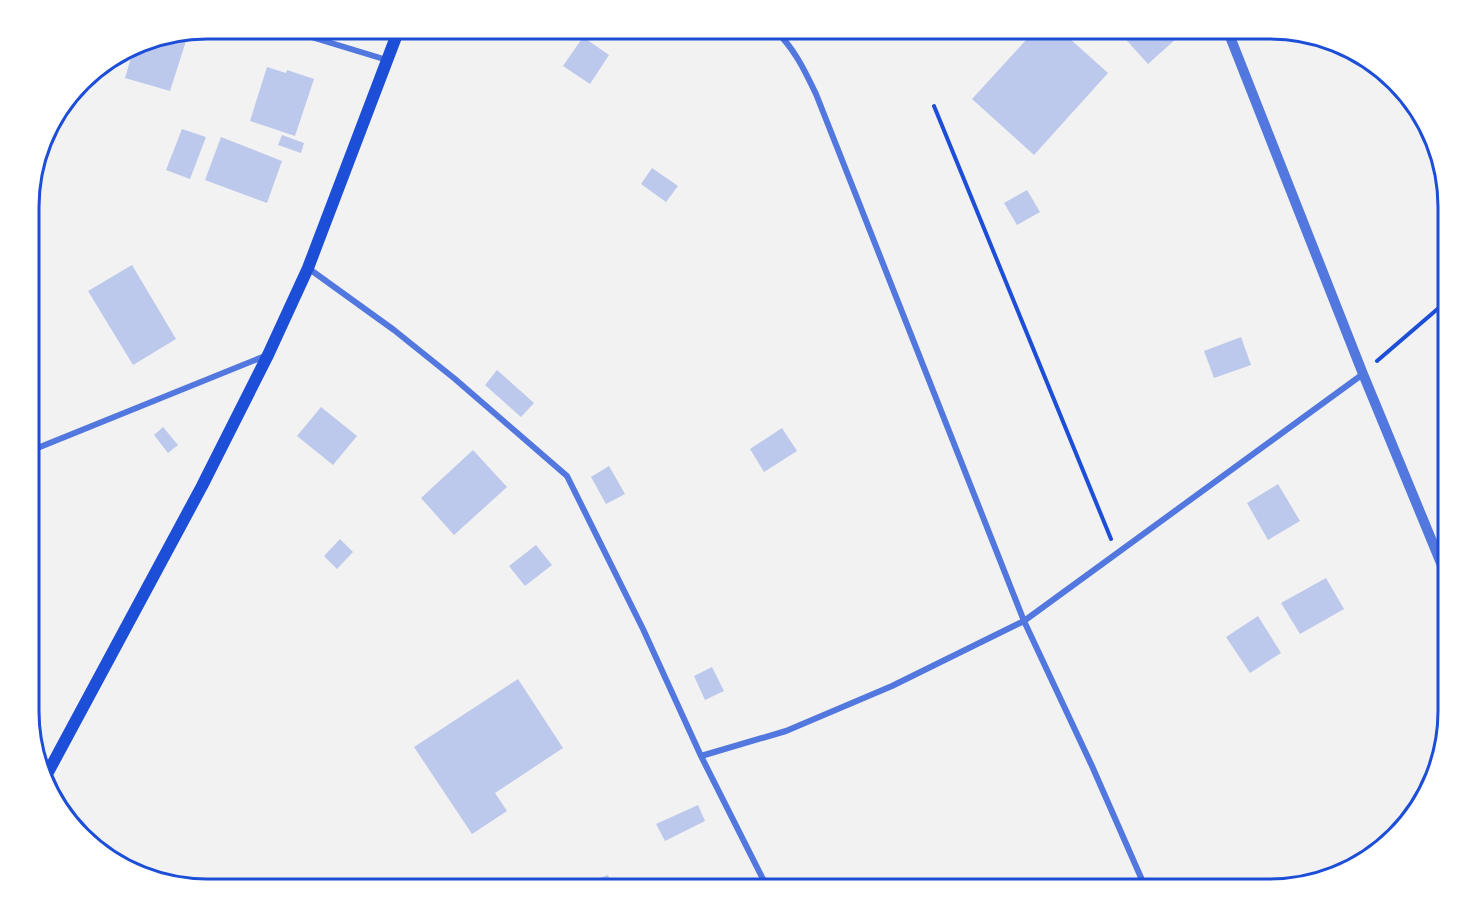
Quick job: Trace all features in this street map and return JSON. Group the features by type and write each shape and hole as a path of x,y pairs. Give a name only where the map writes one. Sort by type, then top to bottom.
{"main road":[{"path":"50,769 202,486 268,355 308,268 395,39"}],"street":[{"path":"320,39 387,60"},
{"path":"784,39 801,63 816,94 1024,621 1142,879"},
{"path":"1231,39 1363,374 1438,556"},
{"path":"308,268 394,330 455,379 567,476 643,629 701,756 763,879"},
{"path":"39,447 268,355"},
{"path":"701,756 786,731 892,686 1024,621 1363,374"}],"path":[{"path":"934,106 1117,553"},
{"path":"1363,374 1438,309"}],"building":[{"path":"582,39 586,39 609,55 590,84 563,66"},
{"path":"1027,39 1070,39 1108,73 1034,155 972,99"},
{"path":"1125,39 1176,39 1148,64"},
{"path":"186,41 170,91 125,78 131,58 153,48"},
{"path":"267,67 286,73 287,70 314,79 295,136 250,121"},
{"path":"182,129 206,137 190,179 166,170"},
{"path":"282,135 304,143 301,153 278,145"},
{"path":"221,137 282,161 267,203 205,180"},
{"path":"652,168 678,186 666,202 641,184"},
{"path":"1027,190 1040,212 1017,225 1004,203"},
{"path":"132,265 176,339 133,365 88,291"},
{"path":"1241,337 1251,365 1214,378 1204,351"},
{"path":"497,370 534,403 521,417 485,385"},
{"path":"321,407 357,436 333,465 297,436"},
{"path":"163,427 178,445 168,453 154,435"},
{"path":"782,428 797,451 764,472 750,449"},
{"path":"473,450 507,487 454,535 421,498"},
{"path":"609,466 625,494 606,504 591,477"},
{"path":"1278,484 1300,521 1268,540 1247,503"},
{"path":"340,539 353,552 337,569 324,556"},
{"path":"536,545 552,565 525,586 509,566"},
{"path":"1326,578 1344,609 1300,634 1281,603"},
{"path":"1258,616 1281,653 1250,673 1226,637"},
{"path":"712,667 724,691 705,700 694,676"},
{"path":"518,679 563,748 495,793 507,811 472,834 414,747"},
{"path":"698,805 705,821 665,841 656,824"},
{"path":"608,875 610,879 597,879"}]}
